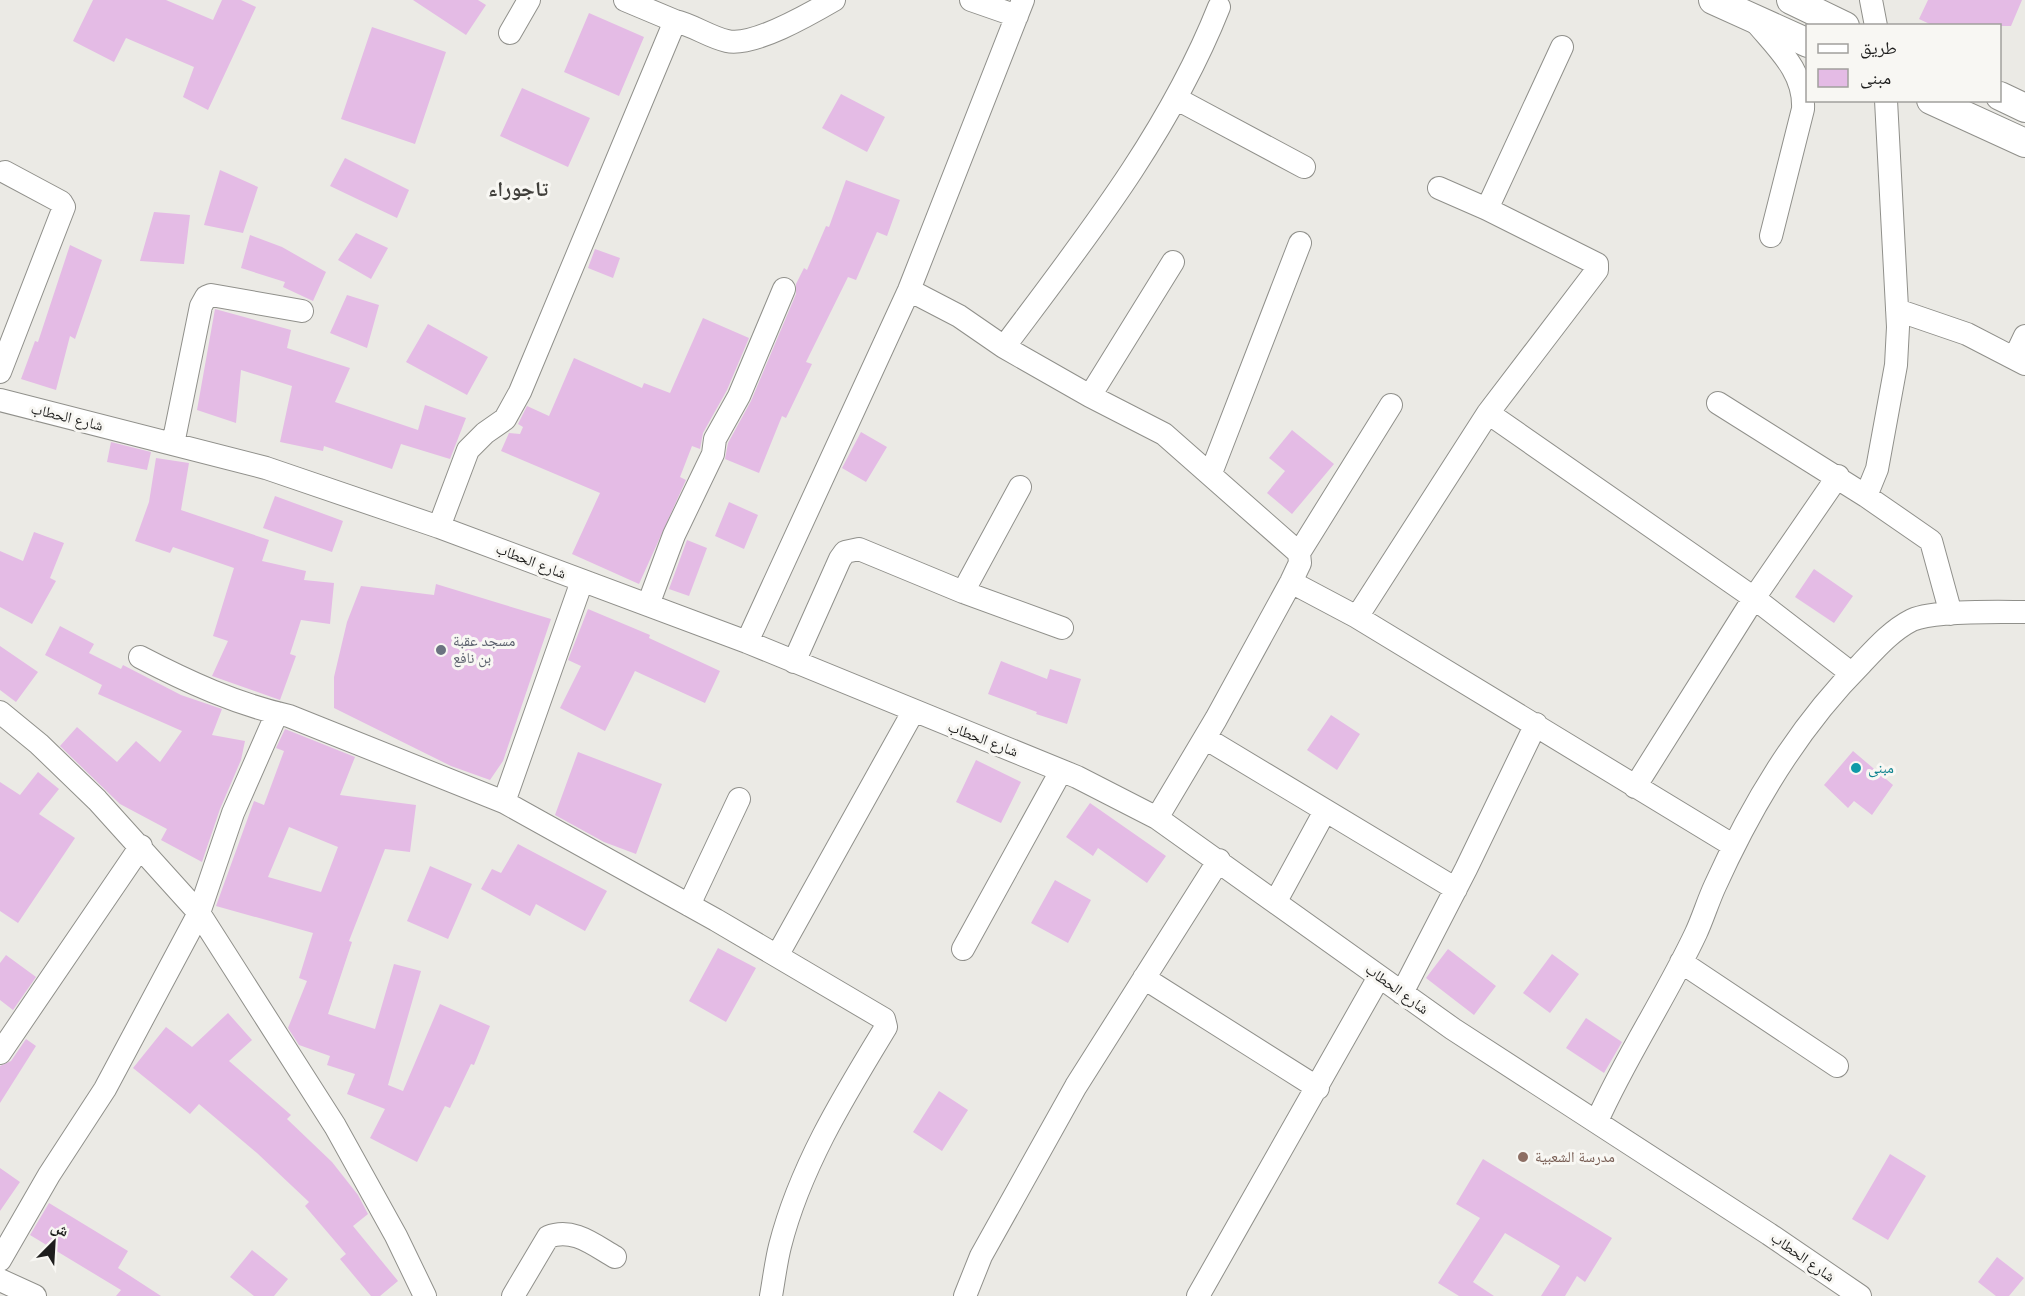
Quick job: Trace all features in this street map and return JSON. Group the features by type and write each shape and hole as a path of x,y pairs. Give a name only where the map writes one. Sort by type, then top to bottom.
{"main road":[{"path":"1713,0 1806,42"},
{"path":"1791,0 1841,24"},
{"path":"2001,96 2025,108"},
{"path":"1935,102 2025,143"}],"street":[{"path":"510,33 529,0"},
{"path":"625,0 734,43 786,25 834,0"},
{"path":"747,642 909,290 1020,8 972,0"},
{"path":"1871,0 1876,24"},
{"path":"1004,347 1111,204 1177,99 1220,7"},
{"path":"1751,16 1798,74 1804,93 1803,109 1771,236"},
{"path":"440,527 468,450 485,433 505,419 520,392 675,21"},
{"path":"1487,209 1562,47"},
{"path":"1177,99 1304,167"},
{"path":"1866,496 1877,469 1896,364 1897,310 1886,102"},
{"path":"0,372 64,207 61,202 4,172"},
{"path":"1357,617 1488,413 1595,274 1598,266 1487,209 1439,188"},
{"path":"1211,473 1300,243"},
{"path":"1090,396 1173,262"},
{"path":"648,605 674,536 713,454 715,439 739,396 784,289"},
{"path":"909,290 959,316 1004,347 1090,396 1164,434 1211,473 1299,554"},
{"path":"173,444 201,306 206,297 211,295 302,311"},
{"path":"1897,310 1967,334 2020,361 2025,336"},
{"name":"شارع الحطاب","path":"0,400 266,468 440,527 747,642 1061,771 1158,818 1492,1055 1597,1121 1860,1296"},
{"path":"1718,403 1838,476 1931,541 1951,614"},
{"path":"1158,818 1291,582 1300,563 1299,554 1391,405"},
{"path":"1488,413 1754,598 1851,674"},
{"path":"1635,787 1754,598 1838,476"},
{"path":"963,592 1020,488"},
{"path":"794,662 845,552 859,549 963,592 1062,628"},
{"path":"504,802 582,580"},
{"path":"1291,582 1357,617 1734,846"},
{"path":"1597,1121 1615,1081 1681,962 1734,846 1767,786 1814,716 1889,635 1914,619 1951,614 2025,612"},
{"path":"140,657 188,682 254,708 277,713 504,802 689,904 884,1019 886,1027 847,1092 807,1169 780,1246 771,1296"},
{"path":"0,712 39,744 97,800 141,846 199,914 334,1126 396,1236 418,1293"},
{"path":"777,956 913,712"},
{"path":"0,1260 49,1175 105,1089 199,914 233,813 277,713"},
{"path":"1402,993 1456,889 1536,724"},
{"path":"1205,738 1456,889"},
{"path":"963,949 1061,771"},
{"path":"689,904 739,799"},
{"path":"1276,901 1325,811"},
{"path":"0,1053 141,846"},
{"path":"965,1296 981,1256 1076,1086 1219,860"},
{"path":"1681,962 1838,1066"},
{"path":"1198,1296 1380,977"},
{"path":"1144,978 1318,1088"},
{"path":"513,1296 548,1237 557,1233 564,1232 578,1237 615,1257"},
{"path":"0,1280 35,1296"}],"building":[{"path":"93,0 166,0 213,20 222,0 241,0 256,7 208,110 183,97 194,67 126,38 114,62 73,41"},
{"path":"413,0 478,0 486,5 466,35"},
{"path":"1928,0 2022,0 2011,26 1930,24 1919,19"},
{"path":"589,13 644,37 619,96 564,72"},
{"path":"372,27 446,52 415,144 341,119"},
{"path":"522,88 590,118 568,167 500,136"},
{"path":"841,94 885,117 867,152 822,128"},
{"path":"345,158 409,190 397,218 330,186"},
{"path":"220,170 258,187 243,233 204,225"},
{"path":"846,180 900,200 887,236 877,232 856,280 848,277 806,362 812,364 786,418 782,416 759,473 725,459 728,443 751,401 796,294 796,284 804,268 807,270 826,226 829,227"},
{"path":"154,212 190,215 184,264 140,261"},
{"path":"356,233 388,248 371,279 338,260"},
{"path":"250,235 282,247 326,272 313,301 283,287 285,282 241,268"},
{"path":"70,245 102,260 75,339 70,336 56,390 21,379 35,341 38,342"},
{"path":"595,249 620,258 613,278 588,268"},
{"path":"347,295 379,305 367,348 330,333"},
{"path":"215,309 291,330 287,348 350,368 335,402 418,430 425,405 466,418 450,459 401,444 392,469 324,446 323,451 280,442 292,386 241,370 236,423 197,410"},
{"path":"703,318 749,338 727,390 703,433 700,449 692,446 680,477 686,480 639,584 572,554 600,493 501,451 509,433 520,434 523,427 518,424 527,406 549,416 574,358 642,388 644,383 670,393"},
{"path":"428,324 488,357 467,395 406,362"},
{"path":"1292,430 1334,464 1292,514 1267,493 1285,471 1269,458"},
{"path":"861,432 887,447 866,482 842,468"},
{"path":"111,442 151,452 147,470 107,462"},
{"path":"156,458 189,463 181,510 269,540 262,561 306,571 304,580 334,583 330,624 301,620 290,654 296,656 280,700 212,676 228,641 213,636 234,568 173,547 170,553 135,541 149,502"},
{"path":"275,496 343,521 332,552 263,528"},
{"path":"729,502 758,515 744,549 715,536"},
{"path":"34,532 64,543 50,578 56,581 32,624 0,607 0,551 23,561"},
{"path":"687,540 707,548 689,596 669,589"},
{"path":"1814,569 1853,596 1834,623 1795,597"},
{"name":"مسجد عقبة بن نافع","path":"436,584 551,619 503,761 490,780 451,766 334,708 334,677 347,622 361,586 434,595"},
{"path":"588,609 650,635 649,638 720,671 705,703 635,671 605,731 560,708 581,666 568,660"},
{"path":"60,626 94,644 89,653 121,669 123,665 181,695 222,709 212,735 245,741 241,760 220,809 202,862 161,840 167,829 120,804 60,746 77,727 117,762 136,741 160,762 182,731 98,694 102,685 45,655"},
{"path":"0,646 38,672 16,702 0,690"},
{"path":"1001,661 1047,679 1050,669 1081,679 1067,724 988,694"},
{"path":"1331,715 1360,734 1337,770 1307,750"},
{"path":"285,729 355,757 340,795 416,805 410,852 385,849 349,941 352,942 328,1014 375,1029 394,964 421,971 388,1085 403,1091 440,1004 490,1026 474,1065 471,1064 450,1108 445,1106 417,1162 370,1138 385,1109 347,1094 355,1074 327,1065 330,1056 299,1045 288,1028 307,981 299,978 313,933 216,906 254,801 264,805 284,751 276,748","holes":["289,827 338,847 321,892 268,877"]},
{"name":"مبنى","path":"1853,751 1893,785 1872,815 1854,801 1848,808 1824,785"},
{"path":"578,752 662,784 636,854 604,842 555,815"},
{"path":"976,760 1021,782 1001,823 956,802"},
{"path":"38,772 59,789 39,814 75,838 18,923 0,911 0,782 20,795"},
{"path":"1090,803 1166,856 1147,883 1098,848 1093,856 1066,837"},
{"path":"518,844 607,891 585,931 536,904 530,916 481,889 492,869 501,873"},
{"path":"430,866 472,884 448,939 407,921"},
{"path":"1055,880 1091,900 1068,943 1031,923"},
{"path":"718,948 756,968 726,1022 689,1001"},
{"path":"1448,949 1496,986 1474,1015 1426,978"},
{"path":"1552,954 1579,974 1550,1013 1523,993"},
{"path":"6,955 36,977 13,1010 0,1000 0,963"},
{"path":"228,1013 252,1040 229,1061 291,1115 287,1119 332,1162 358,1195 368,1214 353,1226 398,1281 380,1296 371,1296 340,1259 346,1254 305,1206 309,1202 257,1153 199,1104 190,1114 133,1068 166,1027 192,1047"},
{"path":"1586,1018 1622,1042 1604,1073 1566,1048"},
{"path":"26,1039 36,1046 0,1103 0,1066 11,1061"},
{"path":"939,1091 968,1110 942,1151 913,1132"},
{"path":"1890,1154 1926,1176 1888,1240 1852,1219"},
{"name":"مدرسة الشعبية","path":"1483,1159 1612,1238 1585,1282 1577,1276 1565,1296 1541,1296 1560,1266 1505,1233 1473,1282 1494,1296 1459,1296 1438,1283 1480,1218 1456,1204"},
{"path":"0,1168 20,1182 0,1211"},
{"path":"49,1203 128,1251 118,1268 161,1296 116,1296 121,1290 30,1235"},
{"path":"252,1250 288,1279 274,1296 254,1296 230,1277"},
{"path":"1997,1257 2024,1278 2009,1296 1996,1296 1978,1282"}],"place":[{"name":"مسجد عقبة بن نافع","path":"441,650"},
{"name":"مبنى","path":"1856,768"},
{"name":"مدرسة الشعبية","path":"1523,1157"}],"district":[{"name":"تاجوراء","path":"518,189"}]}
